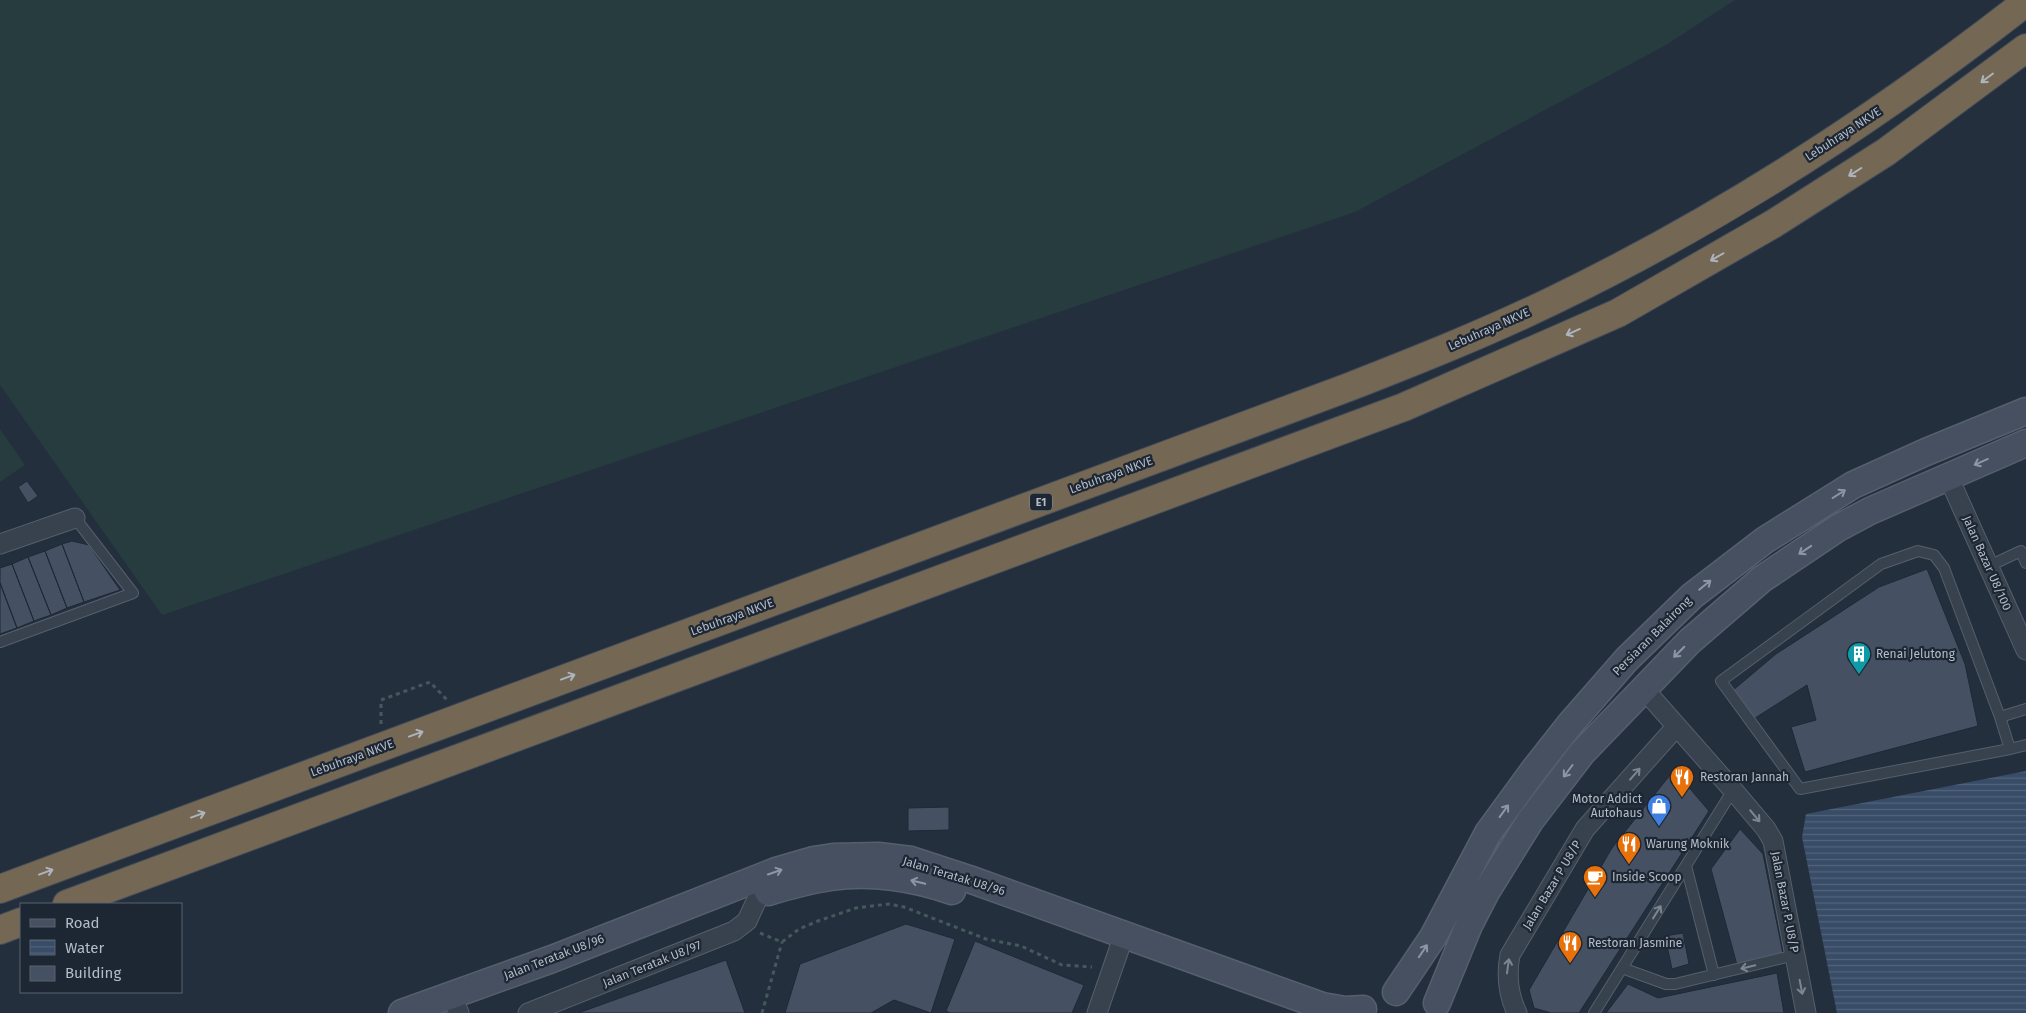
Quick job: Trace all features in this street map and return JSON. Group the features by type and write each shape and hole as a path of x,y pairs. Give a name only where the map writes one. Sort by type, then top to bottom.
{"highway":[{"name":"Lebuhraya NKVE","path":"0,889 1358,383 1450,347 1552,301 1652,250 1769,182 1873,115 2026,2"},
{"path":"70,903 1413,403 1618,313 1773,224 1886,152 2026,48"},
{"path":"0,930 20,922"}],"street":[{"name":"Persiaran Balairong","path":"1396,992 1433,938 1488,833 1534,770 1571,723 1626,659 1692,596 1765,540 1853,485 1926,452 2026,411"},
{"path":"1362,1011 1373,1001 1384,995 1396,992 1418,994 1441,1008 1470,925 1486,892 1530,821 1582,753 1643,688 1704,628 1762,579 1838,528 1870,511 2026,443"},
{"name":"Jalan Bazar U8/100","path":"1948,476 2026,650"},
{"path":"0,544 75,518"},
{"name":"Jalan Bazar P. U8/P","path":"1643,688 1766,829 1773,842 1806,1013"},
{"name":"Jalan Bazar P U8/P","path":"1517,1013 1508,987 1506,972 1510,955 1586,829 1676,726"},
{"name":"Jalan Teratak U8/96","path":"452,1007 552,959 776,871 814,860 833,857 878,856 911,860 969,879 1295,1013"},
{"name":"Jalan Teratak U8/96","path":"402,1013 452,1007 759,895 807,881 833,876 877,876 908,880 942,888 1122,942 1322,1006 1362,1011"},
{"name":"Jalan Teratak U8/97","path":"528,1013 734,931 747,920 759,895"},
{"path":"1097,1013 1122,942"}],"lane":[{"path":"0,642 133,593 75,518"},
{"path":"2010,749 2000,717 1944,568 1934,556 1918,551 1881,564 1721,681 1800,789 2010,749 2026,745"},
{"path":"1989,566 2020,551 2026,563"},
{"path":"2000,717 2026,709"},
{"path":"1594,1013 1733,790"},
{"path":"1686,866 1714,975"},
{"path":"1622,968 1666,984 1675,984 1795,955"}],"path":[{"path":"381,747 381,700 430,682 462,717"},
{"path":"762,1013 782,942 799,929 856,908 889,904 904,907 986,939 1021,946 1062,964 1092,967"},
{"path":"734,931 752,930 782,942"}],"green space":[{"path":"0,0 1735,0 1666,45 1355,212 162,615 0,385"},
{"path":"0,429 25,465 0,482"}],"water":[{"path":"2026,771 2026,1013 1837,1013 1802,837 1806,814"}],"building":[{"path":"27,481 38,496 28,503 18,487"},
{"path":"72,541 89,545 120,590 84,602 62,544"},
{"path":"62,544 84,602 67,608 45,551"},
{"path":"45,551 67,608 51,615 28,557"},
{"path":"28,557 51,615 34,621 12,564"},
{"path":"12,564 34,621 17,628 0,583 0,568"},
{"name":"Renai Jelutong","path":"1927,569 1965,664 1978,726 1805,772 1791,727 1816,720 1807,685 1752,720 1732,691 1776,654 1879,587"},
{"path":"0,583 17,628 0,634"},
{"path":"1674,770 1709,811 1579,1013 1551,1013 1534,1008 1529,990 1612,848"},
{"path":"949,807 949,830 908,831 908,808"},
{"path":"1740,829 1763,854 1783,954 1737,965 1711,869"},
{"path":"906,924 955,939 931,1013 894,1000 871,1013 785,1013 800,964"},
{"path":"1683,933 1689,964 1672,969 1665,936"},
{"path":"975,941 1084,985 1072,1013 950,1013 946,1011"},
{"path":"726,960 745,1013 578,1013"},
{"path":"1777,973 1784,1013 1606,1013 1628,984 1658,998"}],"place":[{"name":"Renai Jelutong","path":"1859,675"},
{"name":"Restoran Jannah","path":"1682,798"},
{"name":"Motor Addict Autohaus","path":"1659,827"},
{"name":"Warung Moknik","path":"1629,865"},
{"name":"Inside Scoop","path":"1595,898"},
{"name":"Restoran Jasmine","path":"1570,964"}]}
